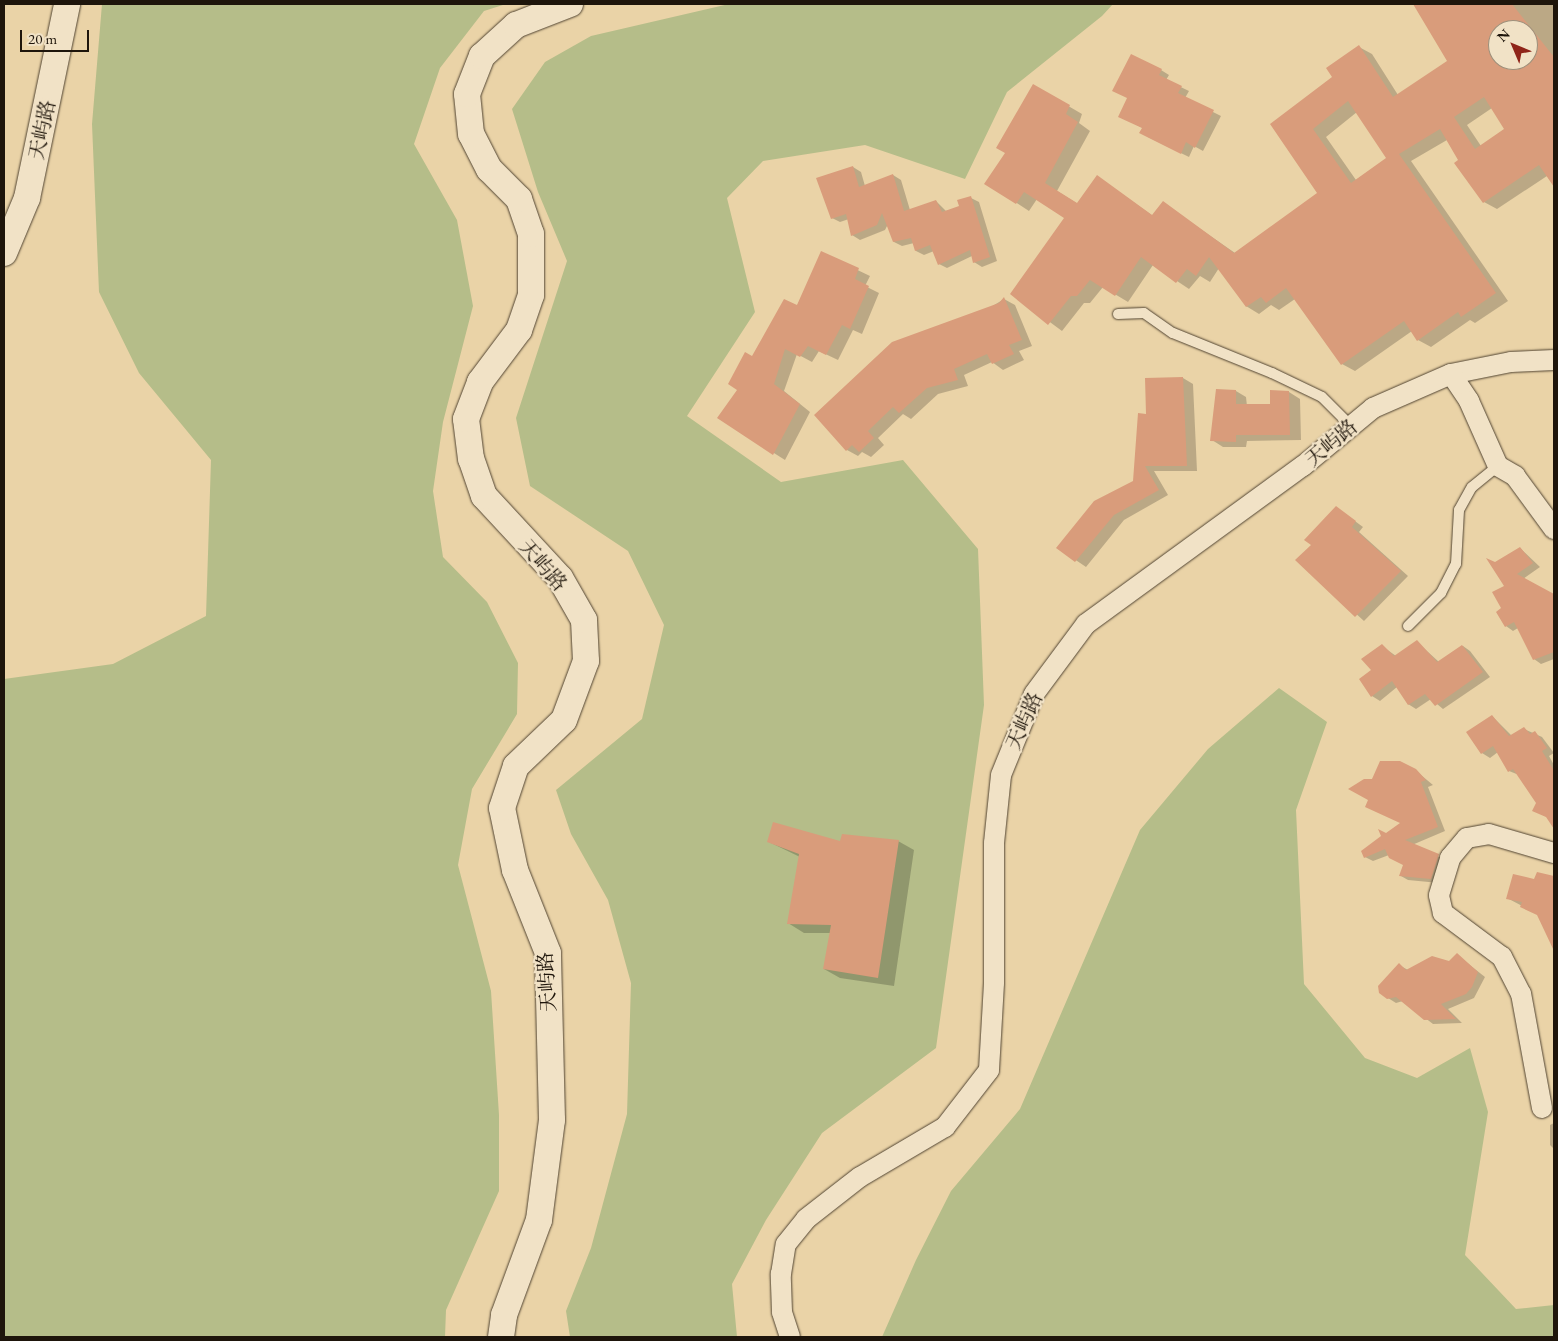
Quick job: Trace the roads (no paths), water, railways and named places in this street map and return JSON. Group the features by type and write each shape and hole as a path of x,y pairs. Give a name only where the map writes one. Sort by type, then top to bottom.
{"street":[{"name":"天屿路","path":"4,253 27,198 67,4"},
{"name":"天屿路","path":"501,1337 504,1315 539,1220 552,1120 548,953 515,870 502,808 516,766 564,720 586,662 584,620 560,578 484,496 471,459 466,419 480,382 519,330 531,295 531,234 519,199 489,169 471,134 467,94 482,56 516,25 570,4"},
{"name":"天屿路","path":"790,1337 782,1312 781,1274 786,1244 806,1219 860,1177 945,1127 989,1070 994,982 994,843 1001,775 1034,694 1086,624 1303,466 1373,408 1451,374 1511,362 1554,360"},
{"path":"1451,374 1469,401 1498,466 1515,476 1554,530"},
{"path":"1542,1108 1521,994 1502,957 1443,913 1439,895 1450,858 1467,838 1489,834 1554,853"}],"lane":[{"path":"1118,314 1144,313 1173,333 1272,373 1322,398 1351,426"},
{"path":"1408,626 1441,593 1456,564 1459,510 1472,487 1498,466"}]}
